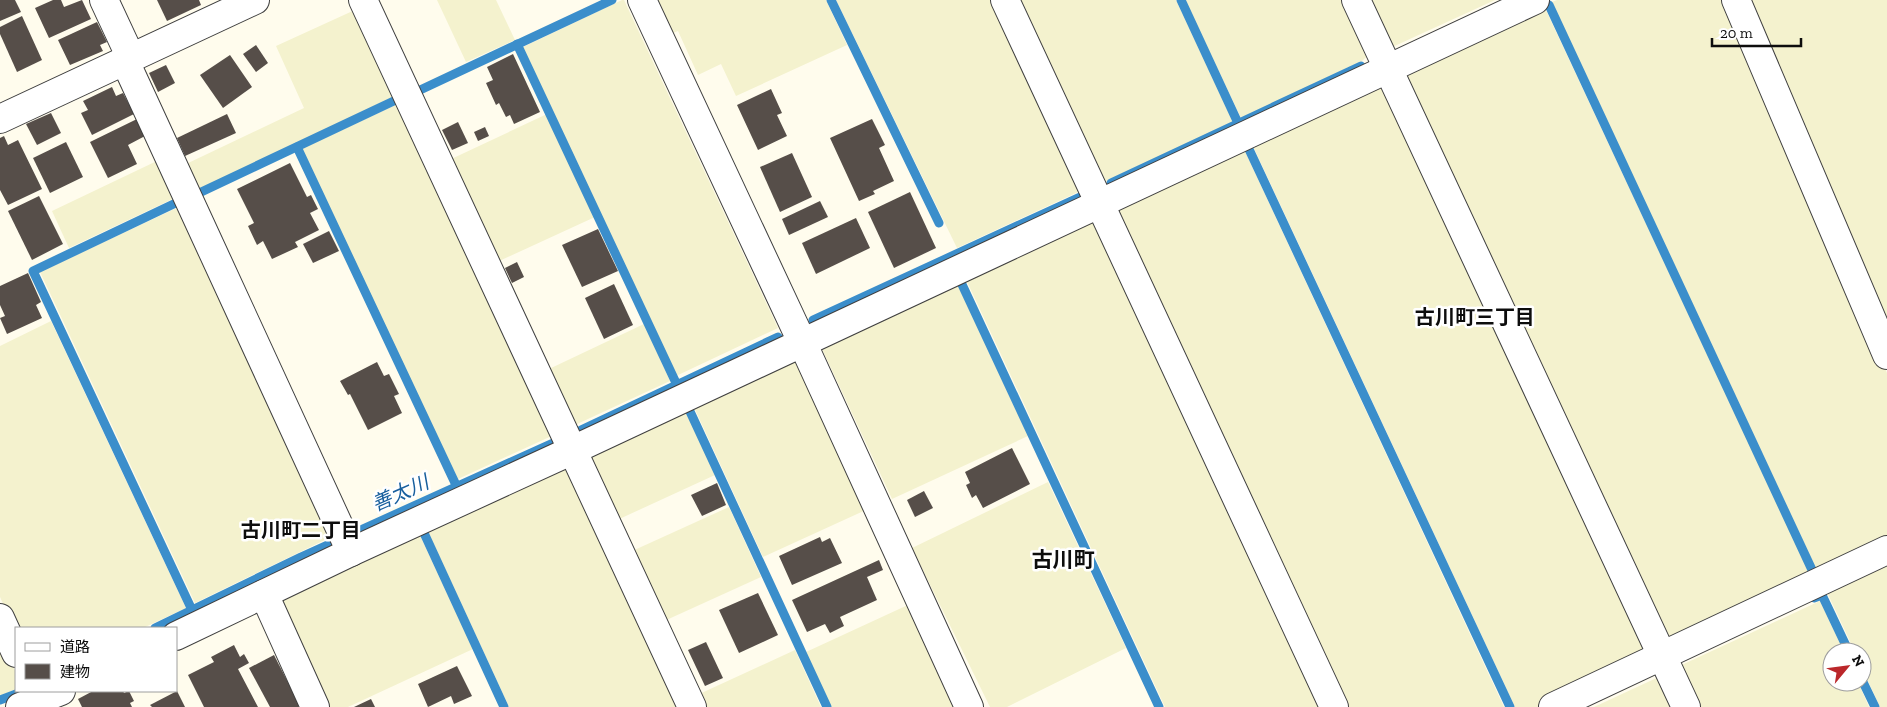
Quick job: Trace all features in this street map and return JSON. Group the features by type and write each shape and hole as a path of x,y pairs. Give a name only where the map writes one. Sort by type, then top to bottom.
{"street":[{"path":"104,0 128,59 352,552"},
{"path":"0,119 255,0"},
{"path":"363,0 692,707"},
{"path":"642,0 970,707"},
{"path":"1005,0 1334,707"},
{"path":"1356,0 1686,707"},
{"path":"178,635 1535,0"},
{"path":"1736,0 1887,355"},
{"path":"1553,707 1887,550"},
{"path":"264,594 315,707"},
{"path":"0,618 15,651"},
{"path":"20,707 58,692"}],"shaded area":[{"path":"437,0 496,0 515,40 466,62"},
{"path":"624,0 778,328 676,376 523,47"},
{"path":"658,0 826,0 847,45 736,96 721,64 698,75 678,31 673,33"},
{"path":"836,0 998,0 1087,188 957,248"},
{"path":"1014,0 1176,0 1233,122 1099,184"},
{"path":"1185,0 1349,0 1373,51 1362,61 1241,118"},
{"path":"1366,0 1495,0 1388,49"},
{"path":"1557,0 1729,0 1887,373 1887,543 1819,575 1552,2"},
{"path":"1742,0 1887,0 1887,339"},
{"path":"1544,6 1812,578 1672,643 1662,640 1401,79 1406,71"},
{"path":"357,9 397,95 196,191 184,165 304,108 276,46"},
{"path":"1373,84 1388,86 1649,644 1645,658 1538,707 1515,707 1251,142"},
{"path":"402,102 556,434 458,479 301,149"},
{"path":"547,114 595,217 495,263 447,161"},
{"path":"1242,145 1504,707 1342,707 1111,214"},
{"path":"161,159 179,196 69,248 52,211"},
{"path":"183,205 335,535 195,603 40,272"},
{"path":"1092,216 1326,707 1165,707 963,273"},
{"path":"954,277 1028,436 892,499 823,351 825,339"},
{"path":"51,321 186,608 145,627 15,627 15,630 0,597 0,346"},
{"path":"644,324 670,381 575,425 549,369"},
{"path":"788,358 800,362 868,509 763,557 692,403"},
{"path":"683,406 715,475 615,521 588,461 592,449"},
{"path":"561,462 572,467 683,707 509,707 424,523"},
{"path":"1048,482 1126,648 1007,707 990,707 912,548"},
{"path":"729,507 761,577 662,622 630,552"},
{"path":"416,527 473,649 348,707 325,707 277,595"},
{"path":"1887,559 1887,707 1880,707 1872,690 1872,642 1850,642 1825,588"},
{"path":"1820,601 1839,642 1822,642 1822,692 1862,692 1869,707 1693,707 1675,668"},
{"path":"910,604 958,707 831,707 806,652"},
{"path":"0,638 15,671 15,689 0,696"},
{"path":"795,650 821,707 700,707 695,696"},
{"path":"1663,675 1678,707 1594,707"}],"building":[{"path":"0,0 15,0 21,12 0,21"},
{"path":"53,0 61,0 64,7 82,0 91,19 49,38 35,8"},
{"path":"157,0 199,0 201,5 167,21"},
{"path":"22,16 42,60 17,72 0,34 0,27"},
{"path":"97,22 107,42 100,45 103,51 70,65 58,40"},
{"path":"256,45 268,63 256,72 243,54"},
{"path":"513,54 540,112 514,124 510,115 506,117 499,103 496,105 486,83 493,80 487,67"},
{"path":"230,55 252,87 223,108 200,75"},
{"path":"166,65 175,83 158,92 149,73"},
{"path":"112,87 116,96 123,93 134,114 92,135 81,113 88,110 83,101"},
{"path":"771,89 782,113 777,115 787,136 758,150 737,105"},
{"path":"51,113 61,133 37,145 26,124"},
{"path":"227,114 236,133 185,156 177,138"},
{"path":"137,119 145,136 128,145 137,164 108,178 90,142"},
{"path":"872,119 885,145 879,148 894,181 873,191 875,194 859,201 830,138"},
{"path":"458,122 468,143 452,150 442,130"},
{"path":"485,127 489,136 478,141 474,132"},
{"path":"4,136 8,145 18,140 42,189 8,205 0,190 0,138"},
{"path":"66,142 83,177 50,193 33,158"},
{"path":"792,153 812,197 780,212 760,167"},
{"path":"290,163 307,197 311,195 318,209 310,213 319,230 295,242 298,247 272,259 263,241 257,245 248,226 254,223 237,189"},
{"path":"910,192 936,248 894,268 868,212"},
{"path":"39,196 63,244 32,260 8,211"},
{"path":"820,201 828,217 789,235 782,219"},
{"path":"856,218 870,248 816,274 802,243"},
{"path":"598,229 618,271 582,287 562,245"},
{"path":"329,231 339,251 313,263 303,244"},
{"path":"517,262 524,277 512,283 505,268"},
{"path":"28,273 41,302 36,305 42,318 7,334 0,318 5,316 0,305 0,286"},
{"path":"614,284 633,325 604,339 585,298"},
{"path":"377,362 384,376 389,374 399,394 394,396 402,413 368,430 350,394 348,395 340,381"},
{"path":"1012,448 1030,484 983,508 976,495 972,498 966,485 970,483 965,472"},
{"path":"717,483 726,505 702,516 691,495"},
{"path":"924,491 933,508 915,517 907,500"},
{"path":"820,537 822,542 830,538 842,563 792,585 779,556"},
{"path":"879,560 883,570 867,577 877,600 840,617 844,626 830,633 825,624 807,632 792,600"},
{"path":"758,593 778,635 739,653 719,610"},
{"path":"706,642 723,678 705,686 688,650"},
{"path":"234,645 240,657 244,654 249,663 238,669 258,707 204,707 188,675 214,662 211,657"},
{"path":"274,655 300,706 298,707 270,707 249,668"},
{"path":"457,666 472,696 454,704 451,696 428,707 418,684"},
{"path":"91,692 130,692 134,701 130,703 132,707 82,707 78,699"},
{"path":"178,692 185,707 152,707 150,705"},
{"path":"371,699 375,707 354,707"}],"waterway":[{"path":"418,91 612,0"},
{"path":"831,0 939,223"},
{"path":"1181,0 1238,123"},
{"path":"1549,5 1813,572"},
{"path":"517,44 677,385"},
{"path":"1111,183 1361,66"},
{"path":"197,194 398,99"},
{"path":"1247,145 1510,707"},
{"path":"297,147 456,485"},
{"path":"813,320 1080,197"},
{"path":"182,200 33,271 192,610"},
{"path":"959,278 1159,707"},
{"path":"581,430 778,337"},
{"path":"687,405 827,707"},
{"name":"善太川","path":"157,627 301,557 553,443"},
{"path":"424,533 504,707"},
{"path":"1814,598 1822,595 1844,642"},
{"name":"善太川","path":"0,700 21,692"},
{"path":"1868,692 1875,707"}],"district":[{"name":"古川町三丁目","path":"1475,317"},
{"name":"古川町二丁目","path":"301,530"},
{"name":"古川町","path":"1063,559"}]}
